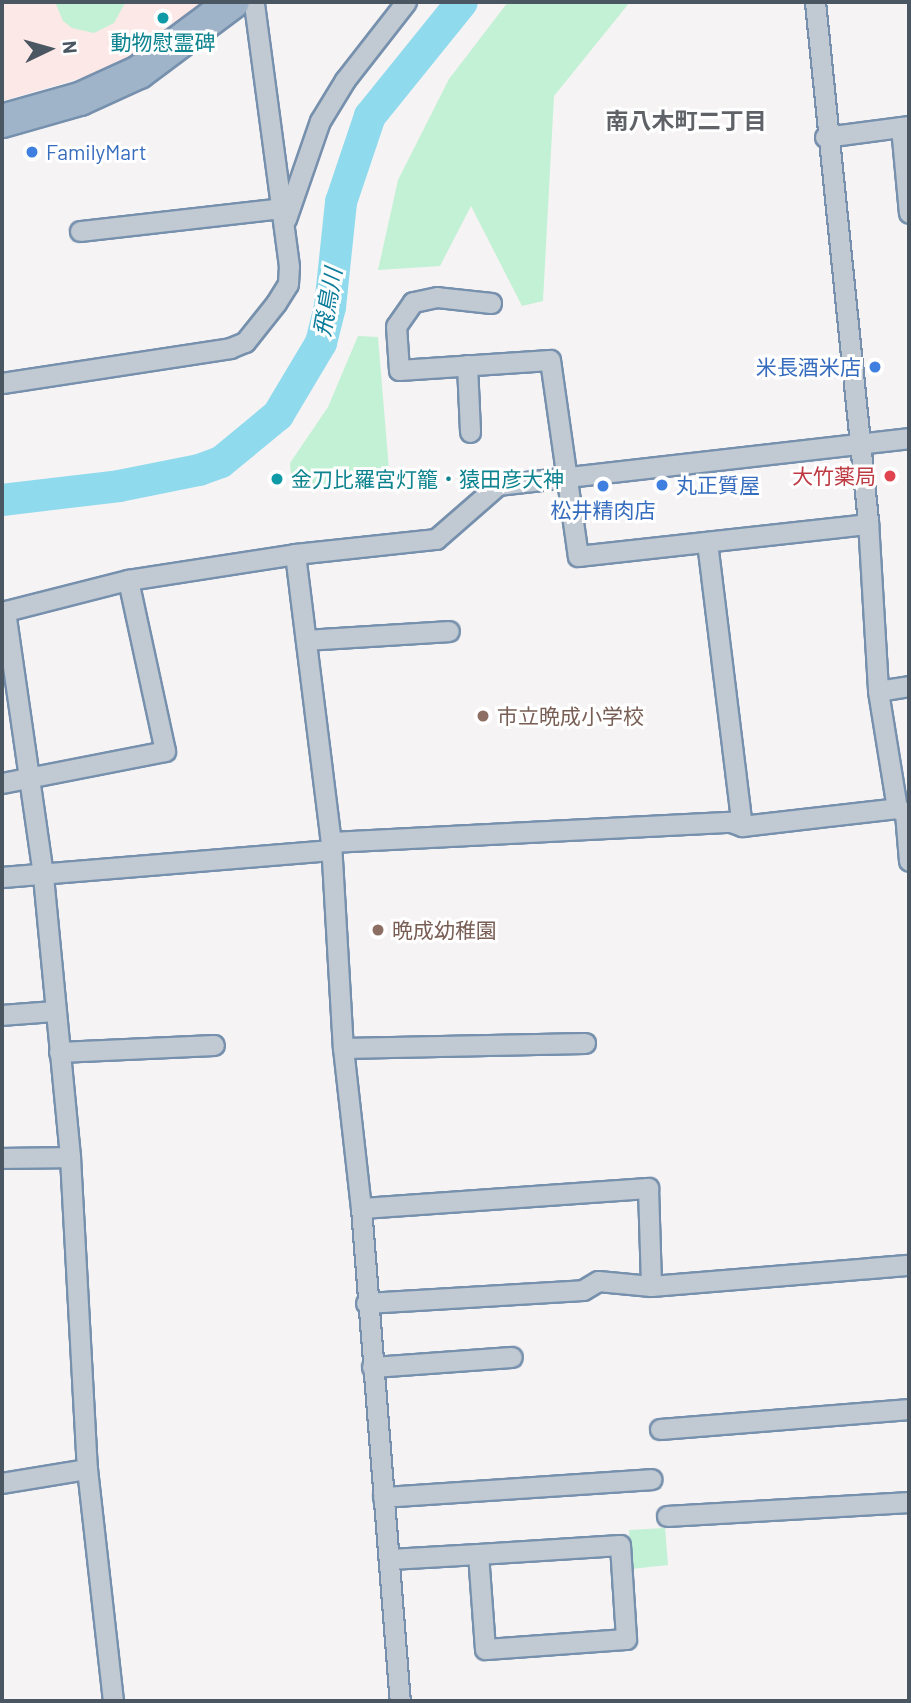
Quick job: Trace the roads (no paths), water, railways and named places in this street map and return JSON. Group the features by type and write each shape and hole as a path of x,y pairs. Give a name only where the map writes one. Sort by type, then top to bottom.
{"highway":[{"path":"2,121 80,99 139,72 233,2"}],"street":[{"path":"2,383 244,342 288,284 284,214 254,2"},
{"path":"284,214 320,121 345,80 406,2"},
{"path":"815,2 825,136 868,524 878,691 904,811 909,861"},
{"path":"825,136 905,127 909,213"},
{"path":"80,232 284,214"},
{"path":"491,303 437,297 412,302 396,326 399,370 550,360 564,479 578,555 868,524"},
{"path":"467,365 470,432"},
{"path":"113,1701 87,1469 70,1157 43,876 3,611 128,580 295,554 436,539 498,485 909,438"},
{"path":"707,542 742,826"},
{"path":"295,554 331,846 343,1048 361,1208 366,1303 390,1559 400,1701"},
{"path":"2,783 165,751 128,580"},
{"path":"306,640 449,631"},
{"path":"878,691 909,686"},
{"path":"2,877 43,876 331,846 731,822 742,826 904,811"},
{"path":"2,1015 54,1011"},
{"path":"343,1048 585,1043"},
{"path":"59,1052 214,1045"},
{"path":"2,1158 70,1157"},
{"path":"361,1208 648,1188 652,1286"},
{"path":"366,1303 583,1290 598,1281 652,1286 909,1265"},
{"path":"372,1367 512,1357"},
{"path":"660,1429 909,1409"},
{"path":"2,1483 87,1469"},
{"path":"383,1497 651,1479"},
{"path":"667,1516 909,1502"},
{"path":"390,1559 621,1545 626,1639 485,1649 478,1554"}],"waterway":[{"name":"飛鳥川","path":"2,500 119,486 199,470 221,462 278,415 321,343 330,307 341,202 370,116 462,2"}],"place":[{"name":"動物慰霊碑","path":"163,18"},
{"name":"FamilyMart","path":"32,152"},
{"name":"米長酒米店","path":"875,367"},
{"name":"大竹薬局","path":"890,476"},
{"name":"金刀比羅宮灯籠・猿田彦大神","path":"277,479"},
{"name":"丸正質屋","path":"662,485"},
{"name":"松井精肉店","path":"603,486"},
{"name":"市立晩成小学校","path":"483,716"},
{"name":"晩成幼稚園","path":"378,930"}],"district":[{"name":"南八木町二丁目","path":"686,120"}]}
